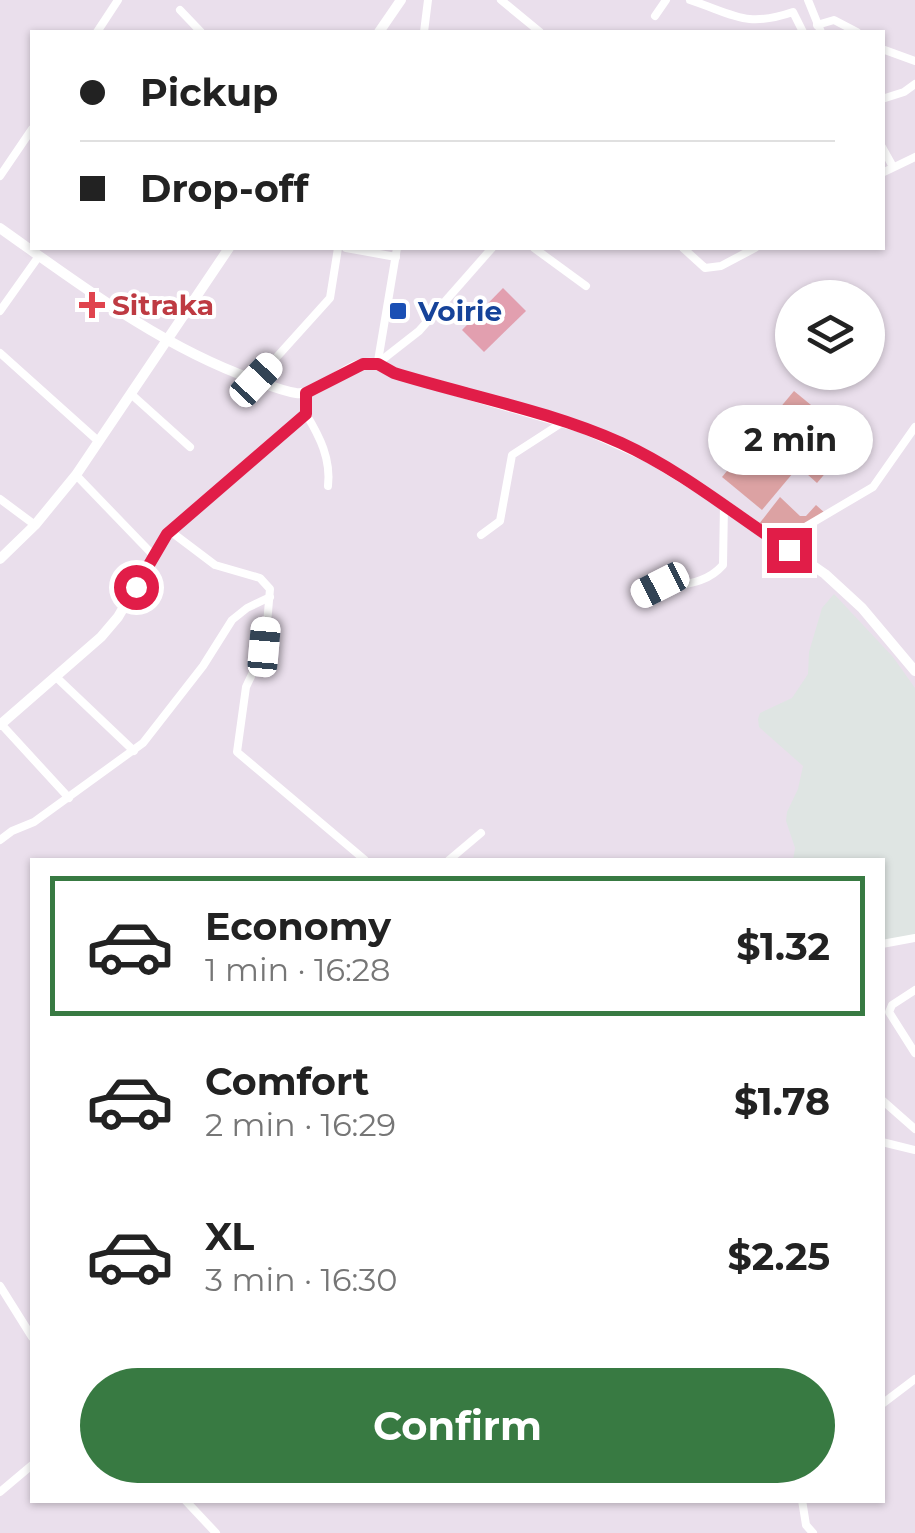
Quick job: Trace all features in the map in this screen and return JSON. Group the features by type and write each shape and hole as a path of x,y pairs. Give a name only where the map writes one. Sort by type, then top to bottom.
{"main road":[{"path":"380,30 402,0"},
{"path":"0,228 30,250"},
{"path":"31,250 168,339 287,391 306,393 363,364 378,364 411,378 564,422 622,444 724,504 844,590 915,671"},
{"path":"0,560 76,475 228,250"},
{"path":"0,724 101,637 118,617 170,532 306,414 306,393"}],"street":[{"path":"98,30 118,0"},
{"path":"414,0 427,4 424,30"},
{"path":"501,0 538,30"},
{"path":"655,16 666,0"},
{"path":"690,0 753,22 793,12 801,30"},
{"path":"808,0 819,29 834,20 854,30"},
{"path":"180,10 199,30"},
{"path":"885,50 915,61"},
{"path":"885,98 915,84"},
{"path":"0,176 30,132"},
{"path":"885,152 892,166"},
{"path":"885,171 915,156"},
{"path":"256,380 330,298 342,250"},
{"path":"370,250 397,252 378,364"},
{"path":"378,364 420,331 490,250"},
{"path":"537,250 586,286"},
{"path":"685,250 705,268 721,266 750,250"},
{"path":"0,311 39,256"},
{"path":"0,353 97,440"},
{"path":"131,394 190,448"},
{"path":"306,414 330,467 328,486"},
{"path":"481,534 500,521 512,456 564,422"},
{"path":"778,543 874,486 915,427"},
{"path":"76,475 155,557"},
{"path":"0,498 35,525"},
{"path":"641,595 660,585 688,586 716,573 723,565 724,504"},
{"path":"170,532 215,564 260,578 270,588 264,647 246,687 236,752 363,858"},
{"path":"0,840 69,798 134,751 203,666 232,620 270,597"},
{"path":"55,676 134,751"},
{"path":"0,724 69,798"},
{"path":"451,858 481,833"},
{"path":"885,943 911,939 915,950"},
{"path":"915,990 894,1003 888,1012 915,1053"},
{"path":"885,1103 915,1129"},
{"path":"885,1143 915,1150"},
{"path":"0,1286 30,1334"},
{"path":"885,1402 915,1379"},
{"path":"0,1492 30,1467"},
{"path":"188,1503 216,1533"},
{"path":"802,1503 806,1525 812,1533"}],"shaded area":[{"path":"503,288 526,311 484,352 462,330"},
{"path":"794,391 834,424 762,510 722,477"},
{"path":"846,431 855,438 817,483 807,469 840,432"},
{"path":"780,497 800,516 806,516 816,505 825,513 780,539 759,524"},
{"path":"834,594 893,657 915,688 915,938 885,943 885,858 793,858 795,848 786,821 803,766 759,727 758,719 760,713 792,698 808,674 809,652 822,608"}],"place":[{"name":"Sitraka","path":"92,305"},
{"name":"Voirie","path":"398,311"}],"route":[{"path":"136,587 167,534 306,414 306,393 363,364 378,364 394,373 568,424 622,444 724,504 789,550"}]}
